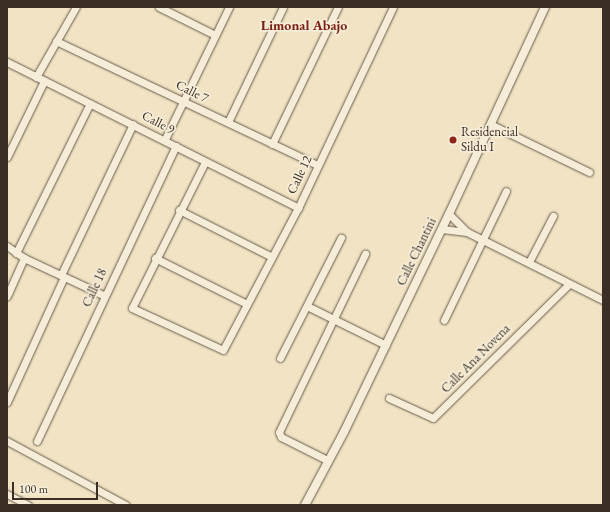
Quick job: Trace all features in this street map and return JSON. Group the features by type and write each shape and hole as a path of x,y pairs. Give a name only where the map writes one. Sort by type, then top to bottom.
{"street":[{"path":"36,77 76,7"},
{"path":"160,7 216,35"},
{"path":"165,140 229,7"},
{"path":"228,122 283,7"},
{"path":"272,144 338,7"},
{"name":"Calle 12","path":"155,258 132,305 133,311 223,350 298,208 393,7"},
{"name":"Calle Chantini","path":"305,505 327,460 344,432 450,214 545,7"},
{"name":"Calle 7","path":"56,41 317,165"},
{"name":"Calle 9","path":"7,62 298,208"},
{"path":"7,157 44,81"},
{"path":"16,253 90,103"},
{"path":"7,402 62,276 133,124"},
{"path":"492,124 589,172"},
{"name":"Calle 18","path":"37,441 176,146"},
{"path":"205,162 155,258 247,304"},
{"path":"444,320 506,191"},
{"path":"179,210 272,257"},
{"path":"450,214 467,232 603,300"},
{"path":"529,262 553,216"},
{"path":"442,229 467,232"},
{"path":"280,358 341,238"},
{"path":"7,246 24,258 105,296"},
{"path":"327,460 281,437 279,432 332,318 365,254"},
{"path":"7,296 24,258"},
{"name":"Calle Ana Novena","path":"389,398 433,418 569,284"},
{"path":"307,306 386,345"},
{"path":"7,442 123,505"},
{"path":"7,494 28,505"}],"place":[{"name":"Residencial Sildu I","path":"453,140"}],"district":[{"name":"Limonal Abajo","path":"304,25"}]}
